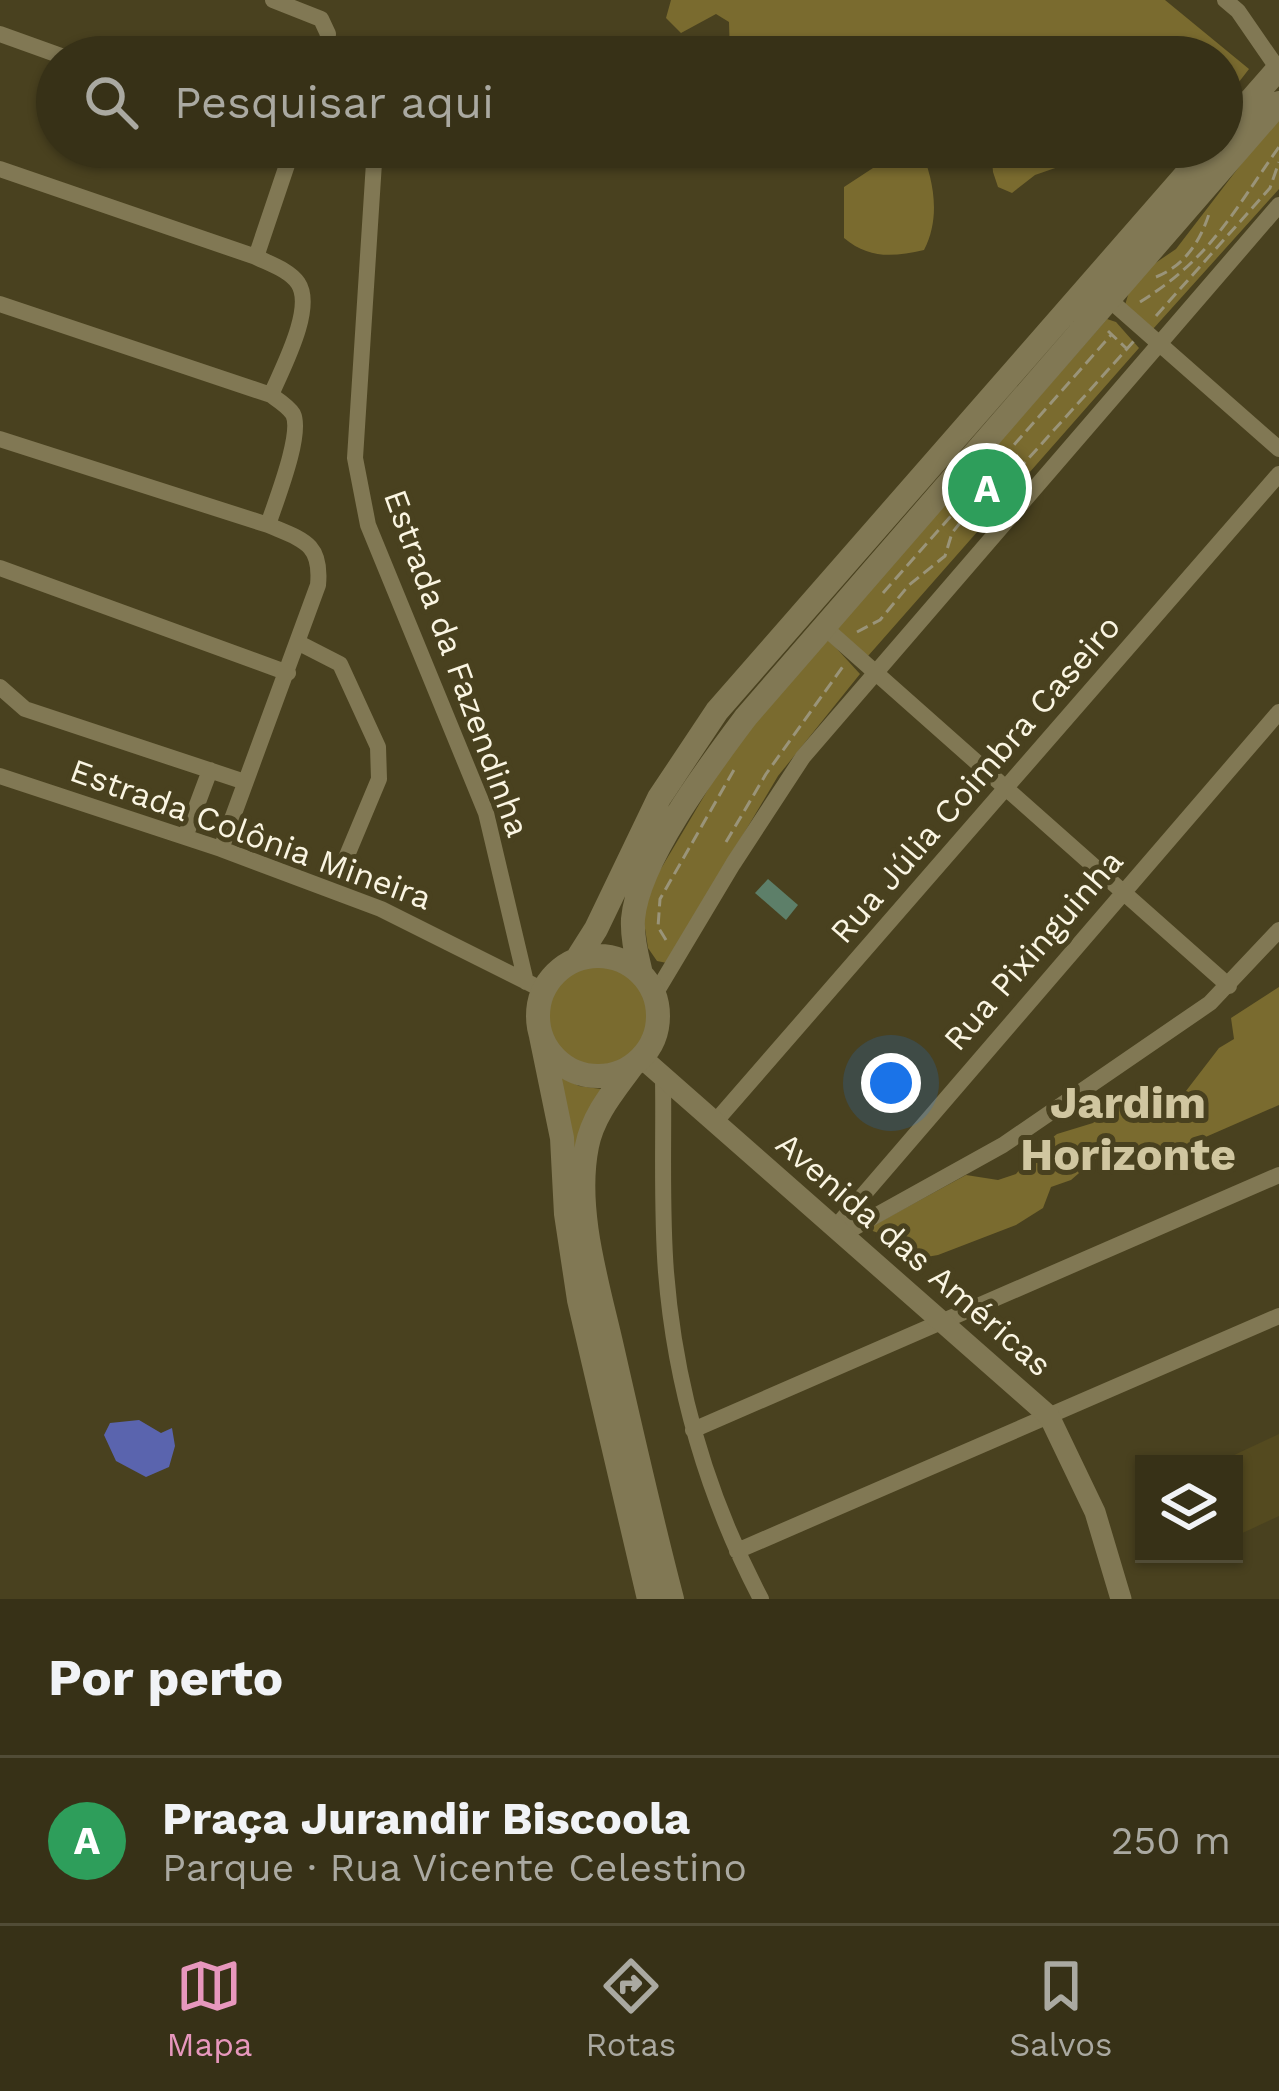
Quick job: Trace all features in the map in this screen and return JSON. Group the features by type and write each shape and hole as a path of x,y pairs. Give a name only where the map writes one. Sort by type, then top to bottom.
{"main road":[{"path":"1243,110 1278,69"},
{"path":"1243,141 1279,103"},
{"path":"672,1599 602,1301 585,1199 590,1132 657,1029 633,938 637,899 671,826 746,717 1099,291 1194,168"},
{"path":"650,1599 578,1300 562,1138 534,986 577,959 659,798 717,711 1217,168"},
{"path":"577,959 612,957 648,985"},
{"path":"541,1036 549,1053 579,1074 615,1074 637,1062"}],"street":[{"path":"273,0 321,19 328,36"},
{"path":"321,19 328,0"},
{"path":"1237,4 1278,69"},
{"path":"0,34 36,47"},
{"path":"256,257 286,168"},
{"name":"Estrada da Fazendinha","path":"374,168 355,458 368,526 486,813 534,986"},
{"path":"0,169 256,257 288,273 303,294 303,316 271,395"},
{"path":"648,985 774,799 873,672 1279,205"},
{"path":"1099,291 1279,449"},
{"path":"0,304 271,395 293,414 296,433 268,526"},
{"path":"0,439 268,526 309,544 317,555 318,585 299,644 221,849"},
{"name":"Rua Júlia Coimbra Caseiro","path":"715,1122 1279,474"},
{"path":"0,568 288,674"},
{"path":"823,626 1229,986"},
{"path":"299,644 340,664 378,747 379,779 343,865"},
{"path":"0,687 25,709 245,782"},
{"name":"Rua Pixinguinha","path":"838,1232 1279,712"},
{"path":"185,837 210,770"},
{"name":"Estrada Colônia Mineira","path":"0,776 221,849 381,909 534,986"},
{"path":"838,1232 1003,1144 1229,986 1279,930"},
{"name":"Avenida das Américas","path":"637,1062 715,1122 1049,1416 1095,1512 1121,1599"},
{"path":"663,1078 666,1276 693,1430 737,1551 760,1599"},
{"path":"693,1430 1279,1175"},
{"path":"737,1551 1279,1316"}],"path":[{"path":"1153,320 1221,238 1279,147"},
{"path":"1136,306 1221,238 1270,188 1279,162"},
{"path":"1202,237 1221,238"},
{"path":"880,596 1120,325"},
{"path":"847,644 945,556 952,533 995,479 1019,470 1135,340"},
{"path":"850,629 859,619 871,625"},
{"path":"721,852 832,676 849,660"},
{"path":"828,668 832,676"},
{"path":"674,943 658,927 660,899 737,764"}],"shaded area":[{"path":"671,0 1165,0 1209,36 729,36 729,22 716,14 681,33 666,18"},
{"path":"1279,115 1279,189 1153,329 1125,305 1129,292 1151,266 1176,249 1238,168 1243,168"},
{"path":"873,168 928,168 933,225 924,250 882,254 863,250 844,238 844,187"},
{"path":"993,168 1055,168 1035,175 1012,193 998,187"},
{"path":"1107,319 1116,322 1139,348 868,656 834,631"},
{"path":"827,638 860,674 778,776 667,963 657,961 648,948 643,915 656,877 735,744"},
{"path":"598,965 618,969 635,980 646,997 650,1017 646,1037 635,1054 618,1065 598,1069 578,1065 561,1054 550,1037 546,1017 550,997 561,980 578,969"},
{"path":"1279,987 1279,1105 1184,1151 1100,1155 1071,1180 1051,1187 1043,1208 1016,1225 938,1255 915,1259 894,1248 887,1236 867,1229 966,1175 998,1180 1016,1174 1057,1134 1093,1123 1113,1106 1167,1099 1186,1091 1219,1048 1234,1039 1231,1018"},
{"path":"557,1075 579,1086 601,1089 576,1168"},
{"path":"1279,1434 1279,1516 1243,1533 1243,1455 1234,1455"}],"water":[{"path":"139,1420 161,1433 172,1428 175,1446 169,1467 146,1477 116,1461 104,1435 110,1423"}],"building":[{"path":"768,879 798,905 786,920 755,893"}],"place":[{"name":"Praça Jurandir Biscoola","path":"987,488"}],"district":[{"name":"Jardim Horizonte","path":"1128,1128"}]}
